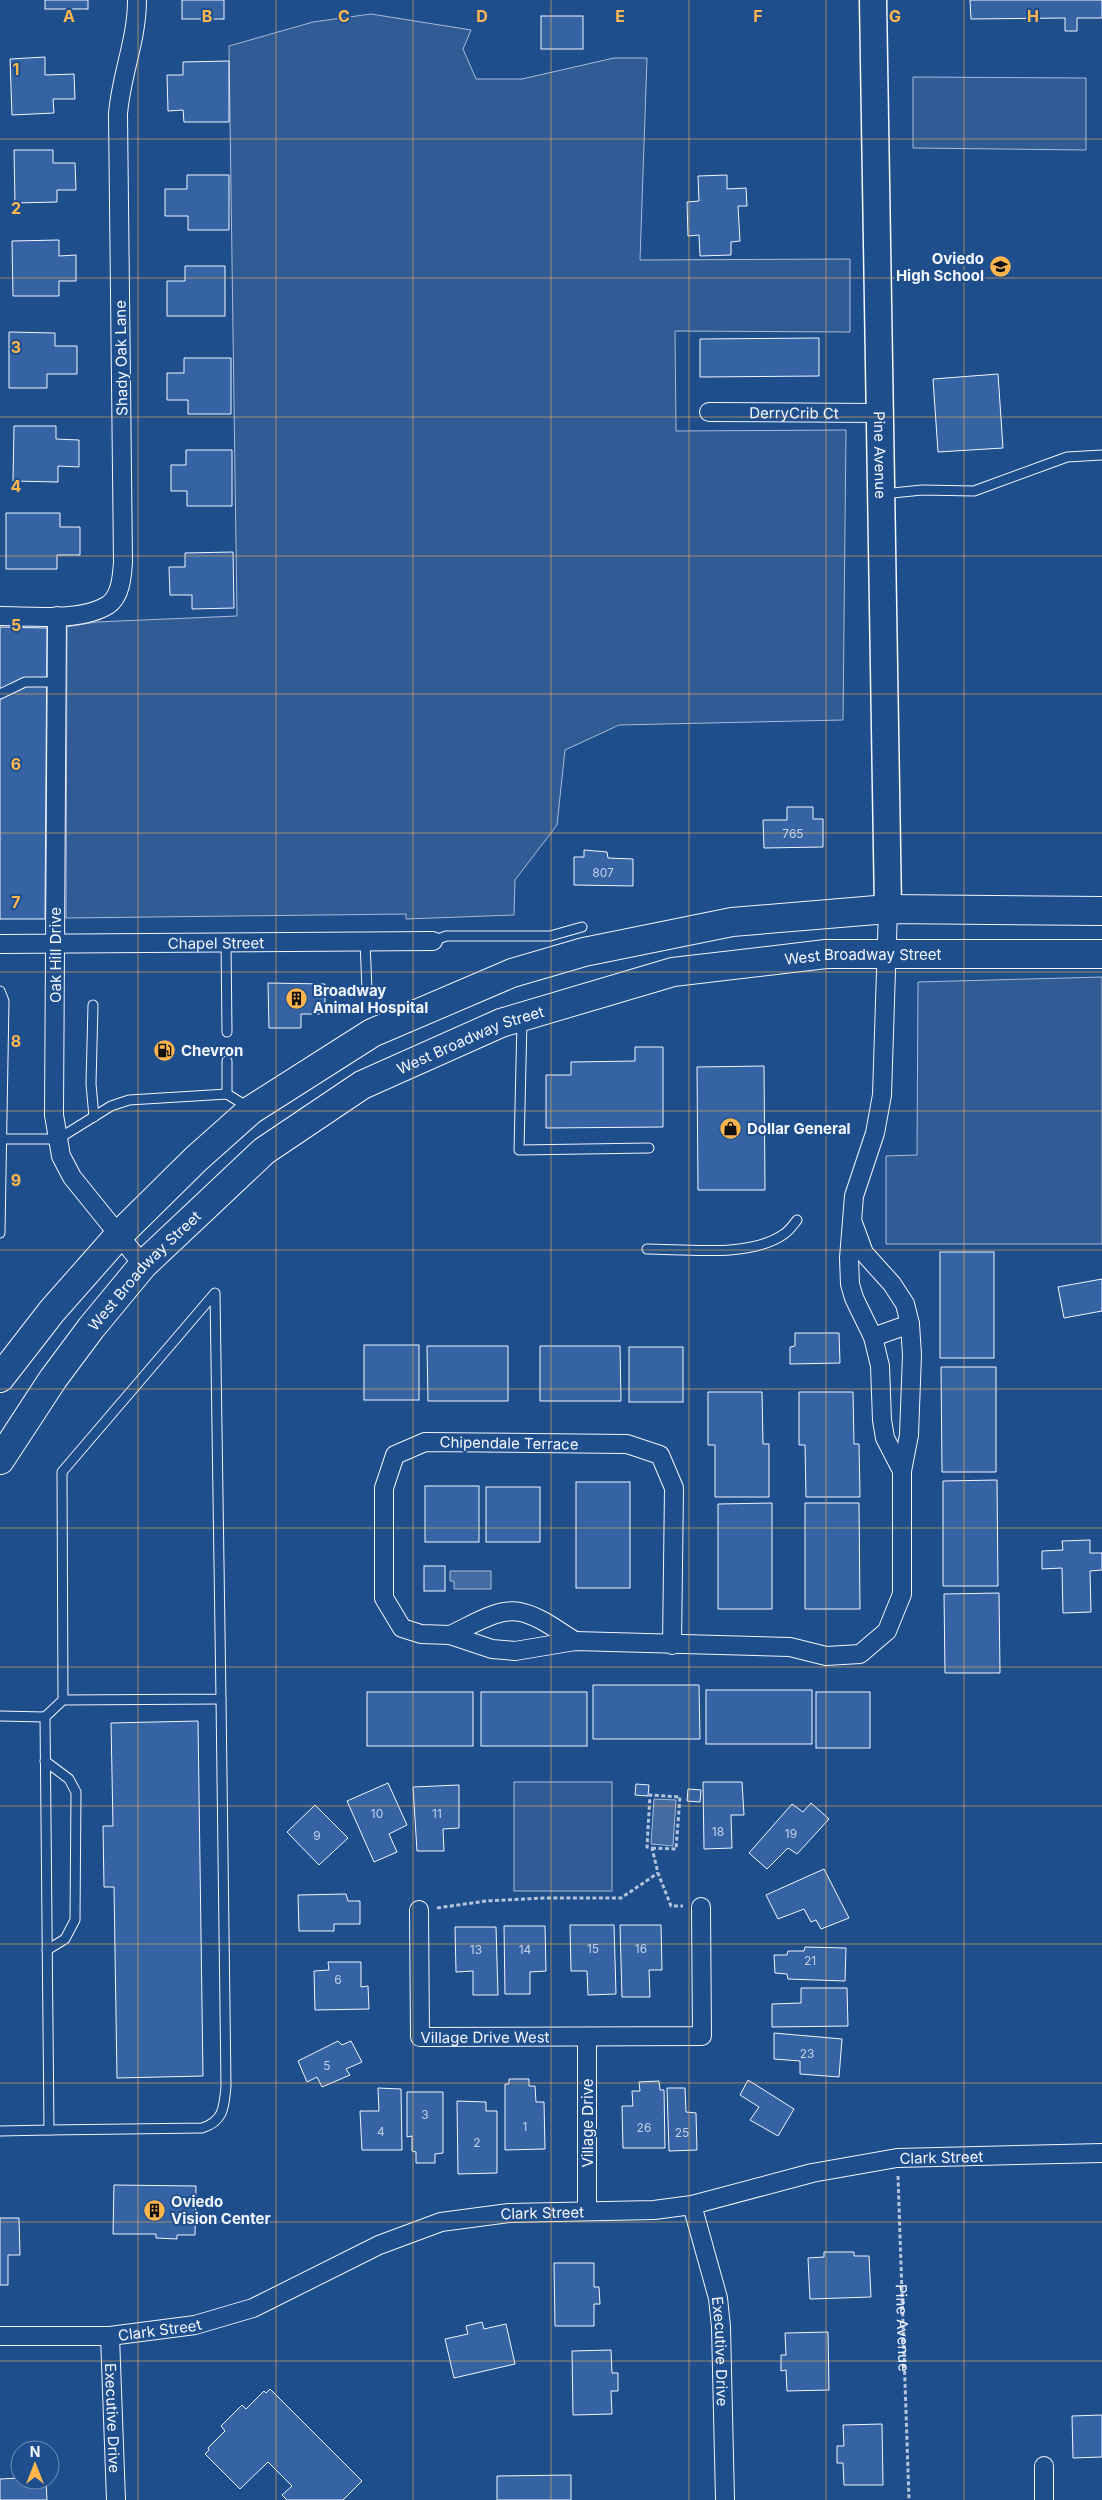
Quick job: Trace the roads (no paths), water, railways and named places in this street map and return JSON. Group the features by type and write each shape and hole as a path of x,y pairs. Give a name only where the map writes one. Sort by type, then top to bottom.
{"main road":[{"path":"0,1378 52,1311 120,1234 196,1159 251,1110 372,1033 512,974 584,952 732,922 888,909 1102,911"},
{"name":"West Broadway Street","path":"0,1460 53,1379 90,1328 143,1265 264,1151 362,1085 502,1023 673,972 826,954 1102,954"}],"street":[{"name":"Shady Oak Lane","path":"0,616 57,616 86,613 109,604 121,585 123,562 118,114 120,88 132,51 137,23 137,0"},
{"name":"Pine Avenue","path":"873,0 888,909"},
{"name":"DerryCrib Ct","path":"709,412 879,412"},
{"name":"Oak Hill Drive","path":"57,616 54,1114 61,1156 72,1177 120,1234 143,1265"},
{"name":"Chipendale Terrace","path":"888,909 882,1095 875,1133 854,1196 849,1258 850,1284 854,1298 873,1338 880,1366 882,1420 885,1438 902,1471"},
{"name":"Chapel Street","path":"0,944 433,941"},
{"name":"Chipendale Terrace","path":"672,1645 674,1488 660,1456 627,1444 425,1442 395,1456 384,1488 384,1598 402,1628 421,1634 450,1635 492,1649 515,1651 576,1641 672,1645 790,1647 826,1656 860,1654 887,1631 902,1594 902,1471 909,1435 912,1355 910,1324 904,1304 882,1272 873,1266 864,1253 853,1224"},
{"path":"850,1284 882,1272"},
{"path":"873,1338 910,1324"},
{"name":"Chipendale Terrace","path":"450,1635 500,1613 519,1611 538,1618 576,1641"},
{"path":"587,2037 702,2036 701,1907"},
{"name":"Village Drive West","path":"419,1910 420,2037 587,2037"},
{"name":"Village Drive","path":"587,2037 587,2209"},
{"name":"Clark Street","path":"0,2336 110,2336 196,2325 253,2308 379,2245 441,2222 509,2213 587,2209 654,2210 692,2205 812,2172 897,2158 1102,2153"},
{"name":"Executive Drive","path":"692,2205 719,2308 725,2500"},
{"name":"Executive Drive","path":"110,2336 116,2500"},
{"path":"1044,2466 1044,2500"}],"lane":[{"path":"880,494 922,490 974,491 1067,457 1102,455"},
{"path":"0,694 25,682 57,682"},
{"path":"433,941 446,936 550,936 582,927"},
{"path":"365,941 367,990"},
{"path":"226,942 227,1032"},
{"path":"0,991 4,1001 0,1232"},
{"path":"93,1005 91,1084 94,1117"},
{"path":"522,1017 519,1150 649,1148"},
{"path":"227,1061 227,1094"},
{"path":"1,1139 58,1139 111,1106 129,1100 227,1094 251,1110"},
{"path":"646,1249 743,1249 784,1234 797,1220"},
{"path":"0,2131 202,2128 212,2124 224,2111 226,2086 215,1293 62,1472 62,1700"},
{"path":"0,1716 45,1716 62,1700 220,1698"},
{"path":"45,1716 49,2130"},
{"path":"45,1761 69,1779 76,1792 76,1920 65,1938 47,1950"}],"place":[{"name":"Oviedo High School","path":"1000,267"},
{"name":"Broadway Animal Hospital","path":"297,999"},
{"name":"Chevron","path":"165,1050"},
{"name":"Dollar General","path":"731,1128"},
{"name":"Oviedo Vision Center","path":"155,2210"}]}
